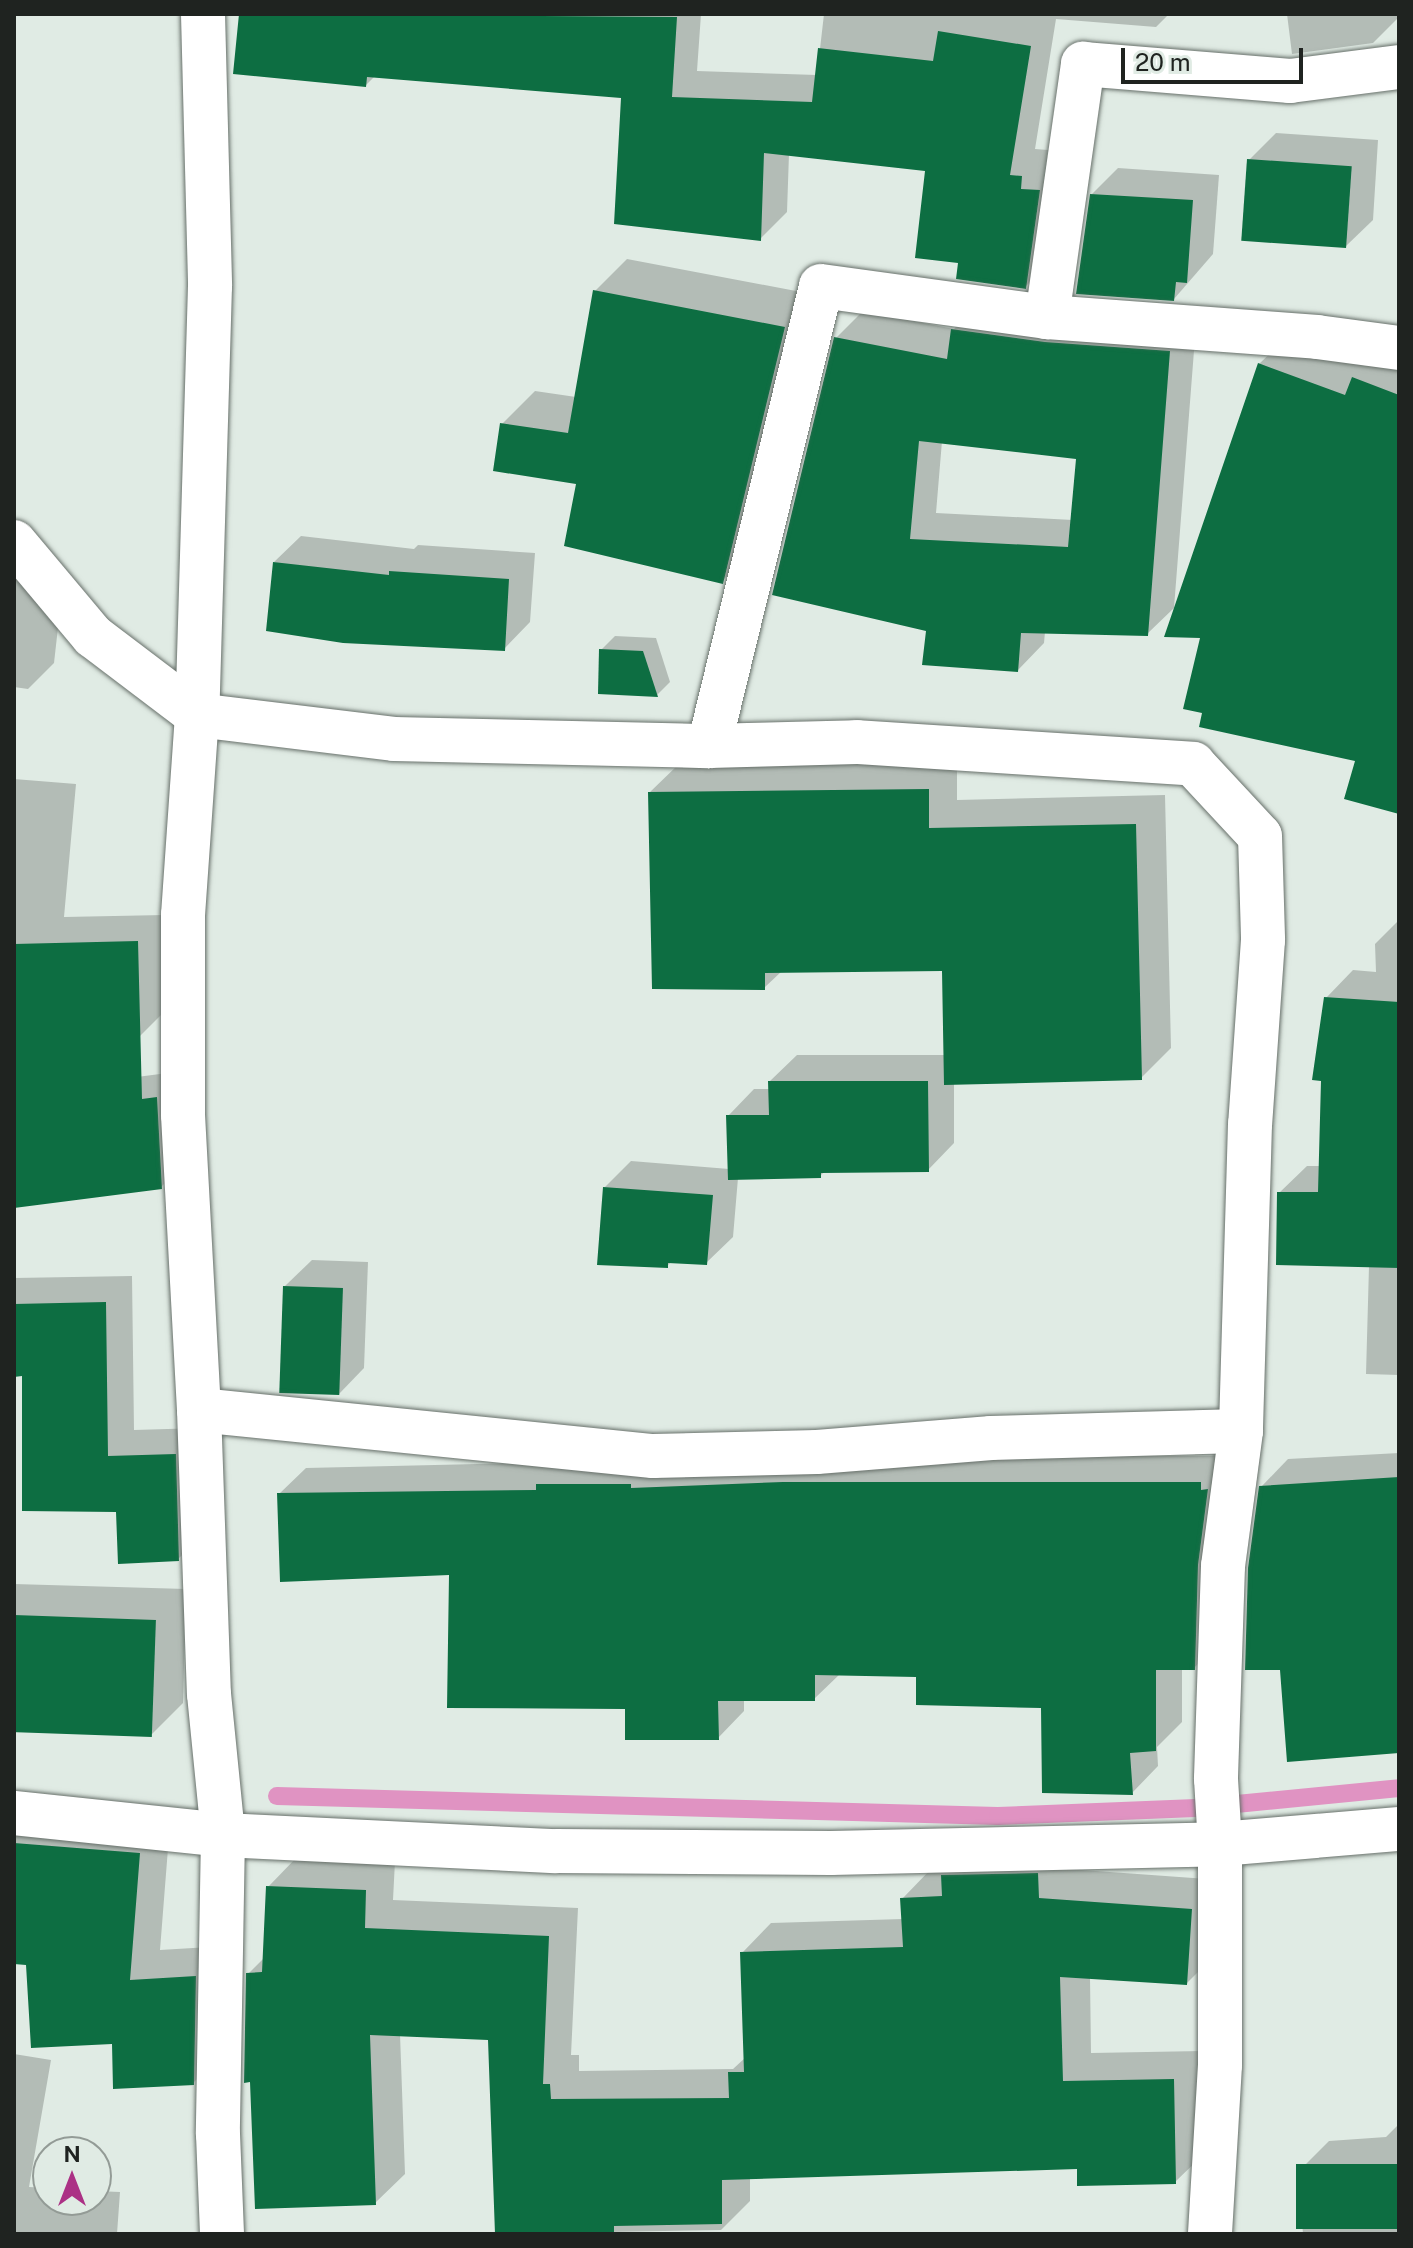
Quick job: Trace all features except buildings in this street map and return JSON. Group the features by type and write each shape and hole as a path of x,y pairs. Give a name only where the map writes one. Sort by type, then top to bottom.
{"street":[{"path":"203,14 210,286 197,715 183,915 183,1115 199,1410 209,1694 223,1835 218,2134 222,2234"},
{"path":"1047,317 1083,64 1290,81 1399,67"},
{"path":"709,746 821,286 1047,317 1317,337 1399,348"},
{"path":"14,542 93,636 197,715 394,739 709,746 857,742 1193,764 1260,836 1263,940 1250,1124 1241,1431 1223,1566 1217,1813 1220,2065 1210,2234"},
{"path":"199,1410 653,1456 817,1452 991,1438 1241,1431"},
{"path":"14,1813 223,1835 556,1851 831,1853 1217,1813 1399,1829"}],"waterway":[{"path":"277,1796 998,1816 1196,1808 1399,1788"}]}
